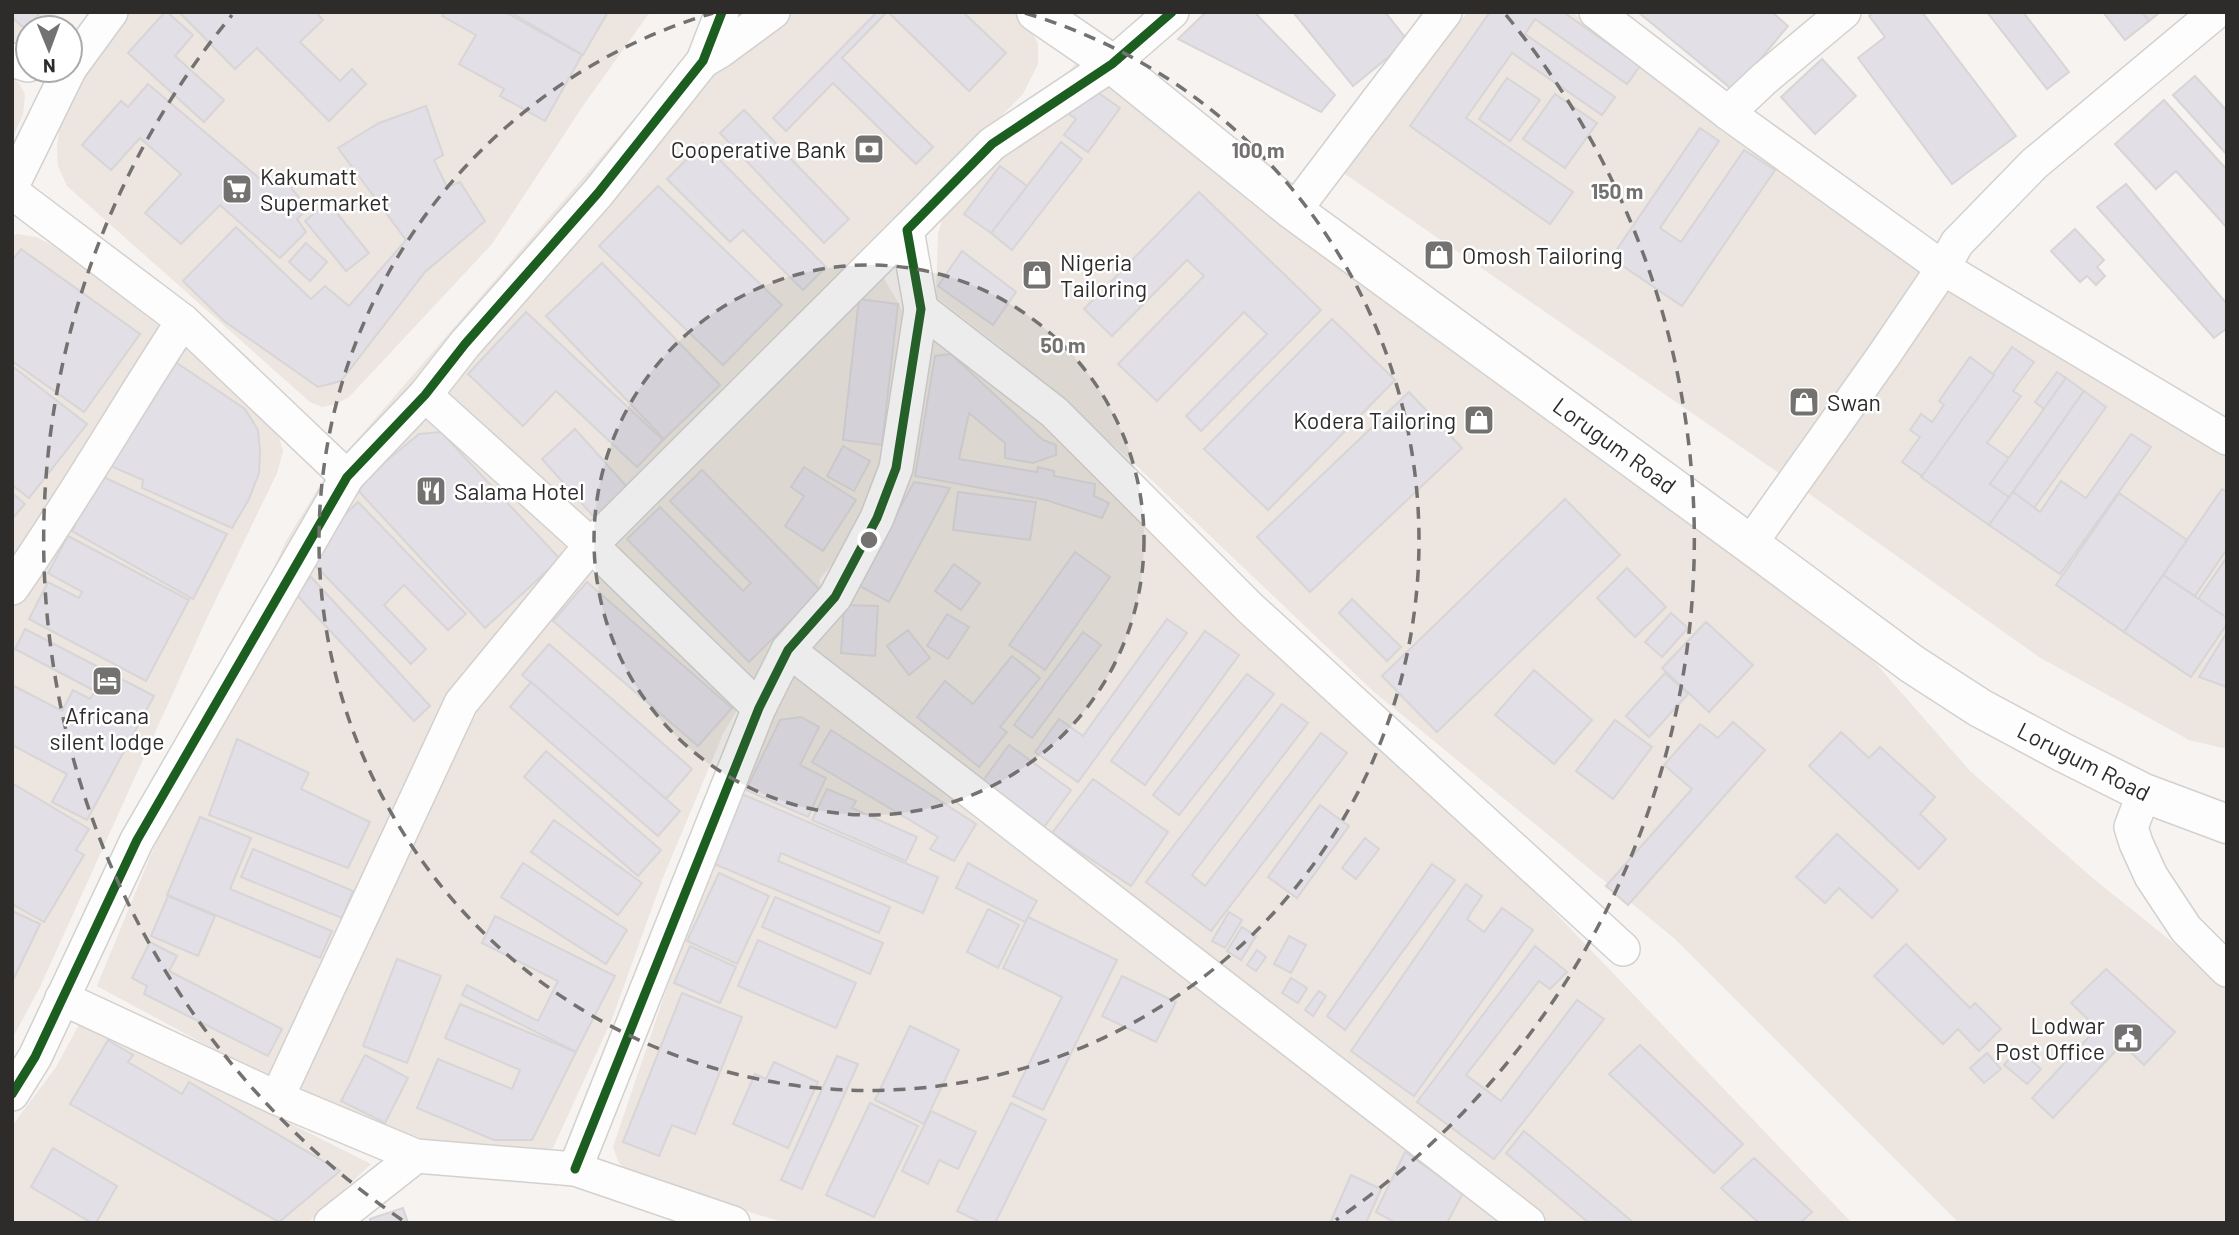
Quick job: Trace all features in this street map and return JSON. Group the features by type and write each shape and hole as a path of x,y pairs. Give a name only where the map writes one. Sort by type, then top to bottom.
{"main road":[{"name":"Lorugum Road","path":"1036,12 1112,64 1294,211 1912,664 1957,693 2062,752 2144,793 2227,824"}],"street":[{"path":"84,45 111,12"},
{"path":"12,1094 35,1057 137,840 347,477 425,395 465,344 598,192 703,61 722,12"},
{"path":"703,61 773,12"},
{"path":"277,1098 461,703 591,545 992,144 1112,64 1172,12"},
{"path":"1294,211 1445,12"},
{"path":"1596,12 1728,113 1943,268 2227,438"},
{"path":"1728,113 1844,12"},
{"path":"1750,544 1943,268 1957,243 2034,164 2216,12"},
{"path":"12,186 56,84"},
{"path":"12,192 183,321 347,477"},
{"path":"575,1168 759,708 788,650 835,597 862,550 896,468 921,309 907,230"},
{"path":"921,309 1054,412 1249,607 1623,949"},
{"path":"12,588 80,486 183,321"},
{"path":"425,395 591,545 759,708"},
{"path":"788,650 1528,1223"},
{"path":"2144,793 2131,827 2151,876 2186,929 2227,970"},
{"path":"62,998 277,1098 416,1156 575,1168 733,1223"},
{"path":"331,1223 416,1156"}],"shaded area":[{"path":"12,12 56,12 14,14 12,48"},
{"path":"122,12 650,12 585,103 492,244 349,397 322,407 310,402 67,186 58,166 60,121 81,84 84,84 84,79"},
{"path":"738,12 1015,12 1028,25 1038,44 1038,64 1023,94 824,296 526,614 273,1081 97,986 219,689 286,541 325,477 696,47"},
{"path":"1468,12 1572,12 1649,73 1951,291 2227,455 2227,749 2189,740 2039,657 1808,493 1345,174 1417,70"},
{"path":"1097,41 1857,642 1970,771 2095,880 2227,986 2227,1223 1959,1223 1675,939 1373,691 1137,466 1002,348 936,297 938,234 948,201"},
{"path":"12,78 14,84 19,84 25,94 23,115 12,138"},
{"path":"17,234 36,237 52,245 191,348 268,420 279,437 283,451 277,473 206,620 40,987 12,1039 12,237"},
{"path":"883,277 905,314 883,468 835,561 819,580 825,595 755,680 723,734 662,880 612,1019 553,1148 523,1156 476,1153 385,1128 284,1083 422,812 487,694 572,583"},
{"path":"932,330 1034,412 1499,854 1852,1223 785,1223 628,1174 618,1161 613,1147 697,899 789,679 826,631"},
{"path":"82,1019 371,1164 308,1223 12,1223 12,1126 56,1067"}],"building":[{"path":"12,12 40,12 14,14 14,19"},
{"path":"165,12 193,35 175,56 224,100 204,122 128,53"},
{"path":"179,12 316,12 323,20 300,42 340,81 352,69 366,84 329,121 257,48 235,69"},
{"path":"445,12 505,12 582,55 545,121 500,96 504,89 459,64 476,35 442,16"},
{"path":"510,12 608,12 583,55"},
{"path":"877,12 887,12 842,58 933,147 916,164 833,83 786,131 773,118"},
{"path":"888,12 963,12 1006,53 969,91"},
{"path":"1206,12 1259,12 1257,15 1335,95 1321,112 1178,39"},
{"path":"1293,12 1385,12 1408,41 1353,86"},
{"path":"1490,12 1563,12 1640,66 1627,84 1535,19 1525,34 1615,97 1602,115 1512,53 1466,118 1573,192 1550,224 1410,126"},
{"path":"1638,12 1772,12 1788,26 1734,91"},
{"path":"1874,12 1922,12 2016,136 1952,184 1858,58 1885,37 1869,16"},
{"path":"1987,12 2023,12 2069,72 2047,89"},
{"path":"2103,12 2142,12 2149,21 2125,40"},
{"path":"2142,12 2160,12 2149,21"},
{"path":"1822,59 1856,96 1815,134 1781,97"},
{"path":"2195,76 2227,111 2227,155 2173,95"},
{"path":"1077,78 1120,108 1088,152 1064,135 1076,119 1057,106"},
{"path":"1507,78 1540,100 1510,141 1479,119"},
{"path":"148,84 265,183 281,175 308,209 297,219 306,232 280,258 220,205 181,244 145,213 181,174 140,138 111,170 82,145 121,101 128,107"},
{"path":"1555,94 1597,123 1565,168 1523,139"},
{"path":"2164,100 2227,170 2227,228 2176,171 2156,189 2115,144"},
{"path":"426,106 443,155 434,160 447,187 460,182 485,221 425,272 341,381 318,387 224,321 183,281 236,227 311,299 325,286 349,306 406,240 338,148 379,123"},
{"path":"744,110 849,219 824,243 720,133"},
{"path":"1700,128 1719,141 1660,228 1681,242 1744,150 1775,170 1682,306 1611,258"},
{"path":"1061,142 1082,159 1012,250 991,233"},
{"path":"703,143 826,267 803,290 743,230 730,242 667,179"},
{"path":"1000,166 1027,186 991,233 964,214"},
{"path":"2126,184 2227,304 2227,328 2214,338 2097,207"},
{"path":"658,186 782,305 723,365 599,246"},
{"path":"1199,192 1321,310 1201,431 1186,416 1267,334 1244,312 1157,401 1118,364 1204,276 1187,260 1112,336 1084,309"},
{"path":"328,202 369,253 346,271 305,221"},
{"path":"2075,229 2104,260 2097,267 2105,276 2096,285 2087,276 2080,282 2051,251"},
{"path":"306,243 327,262 310,281 289,262"},
{"path":"21,249 140,334 84,412 12,361 12,261"},
{"path":"962,251 1016,292 993,325 938,286"},
{"path":"602,263 720,385 664,439 546,316"},
{"path":"859,299 898,304 882,445 843,440"},
{"path":"526,312 663,440 637,467 556,391 523,426 468,374"},
{"path":"1332,319 1395,380 1268,510 1204,449"},
{"path":"2012,347 2034,362 2013,391 2021,396 1987,443 2009,458 1990,484 2009,497 1989,525 1921,477"},
{"path":"951,354 1043,440 1056,445 1056,455 1033,463 1005,458 1005,443 969,413 959,459 1037,472 1038,467 1054,471 1054,476 1095,484 1094,496 1109,503 1102,518 1046,500 915,476 935,356"},
{"path":"1970,357 1994,375 1922,476 1902,462 1920,437 1910,430 1921,414 1932,422 1944,405 1939,401"},
{"path":"171,359 245,409 258,430 259,473 249,499 232,528 142,488 143,480 106,464"},
{"path":"12,366 87,424 29,498 12,485"},
{"path":"2057,372 2066,378 2044,409 2035,402"},
{"path":"2066,378 2084,391 2009,497 1990,484"},
{"path":"2084,391 2106,407 2034,508 2013,492"},
{"path":"1409,392 1462,448 1310,592 1257,537"},
{"path":"575,429 628,488 595,518 542,459"},
{"path":"441,432 560,559 485,628 355,487 419,434"},
{"path":"2131,434 2151,447 2060,574 1989,525 2013,492 2040,512 2061,481 2086,498"},
{"path":"843,446 870,461 854,491 827,476"},
{"path":"804,467 856,500 823,551 785,526 804,496 791,487"},
{"path":"702,470 821,591 749,662 627,539 660,507 743,591 751,583 670,501"},
{"path":"99,475 227,534 193,599 72,531"},
{"path":"914,482 950,488 889,602 858,585"},
{"path":"2222,489 2227,492 2227,549 2195,596 2163,575"},
{"path":"958,492 1036,502 1030,540 953,530"},
{"path":"12,493 25,504 12,519"},
{"path":"2119,493 2187,540 2124,632 2056,585"},
{"path":"1565,499 1620,555 1437,732 1382,676"},
{"path":"358,502 466,614 448,630 404,585 384,605 426,649 411,664 304,554"},
{"path":"68,536 189,600 146,681 29,619 48,582 79,598 82,592 48,573"},
{"path":"1075,552 1110,577 1045,670 1009,645"},
{"path":"2227,557 2227,618 2198,599"},
{"path":"954,564 980,583 961,610 935,591"},
{"path":"1627,568 1666,607 1635,637 1597,598"},
{"path":"2163,575 2227,618 2227,624 2191,677 2124,632"},
{"path":"311,577 430,706 414,721 294,592"},
{"path":"587,582 732,708 698,746 553,621"},
{"path":"1352,599 1401,647 1387,661 1339,613"},
{"path":"844,605 878,606 875,656 841,653"},
{"path":"1671,613 1688,628 1662,657 1645,642"},
{"path":"947,614 969,627 948,659 927,646"},
{"path":"1167,619 1187,633 1078,782 1035,752 1059,719 1083,736"},
{"path":"1706,622 1753,665 1709,712 1662,668"},
{"path":"25,629 154,696 87,820 52,802 67,774 12,745 12,685 62,711 73,690 90,699 95,691 15,649"},
{"path":"908,630 930,658 909,675 887,646"},
{"path":"1205,631 1239,655 1145,785 1111,761"},
{"path":"1083,632 1101,645 1032,738 1014,725"},
{"path":"2227,632 2227,687 2199,677"},
{"path":"549,644 692,769 666,799 522,675"},
{"path":"1012,656 1040,678 1000,727 1007,732 979,767 917,717 945,681 973,704"},
{"path":"1534,670 1592,720 1554,764 1495,715"},
{"path":"1665,673 1688,694 1649,737 1626,716"},
{"path":"1247,674 1274,694 1179,815 1153,795"},
{"path":"531,682 680,811 658,836 510,707"},
{"path":"1282,704 1308,723 1192,875 1205,886 1321,733 1347,753 1211,931 1146,882"},
{"path":"801,717 819,727 800,765 826,778 808,817 746,790 780,720"},
{"path":"1615,720 1652,747 1613,799 1576,771"},
{"path":"1733,722 1765,750 1628,905 1606,886 1692,789 1664,765 1700,724 1718,738"},
{"path":"831,730 976,824 954,861 930,849 938,837 812,762"},
{"path":"1841,732 1869,758 1880,747 1935,797 1920,814 1946,839 1919,869 1809,766"},
{"path":"237,739 309,773 301,789 370,822 348,868 209,815"},
{"path":"1009,745 1071,790 1044,827 982,782"},
{"path":"546,751 661,850 638,876 524,777"},
{"path":"1093,779 1168,832 1131,886 1052,833"},
{"path":"12,783 89,829 76,850 84,855 44,922 12,904"},
{"path":"827,789 856,801 852,808 917,837 906,861 812,820"},
{"path":"742,794 938,877 923,913 781,853 778,861 890,907 879,933 712,863"},
{"path":"1320,805 1349,826 1297,898 1268,877"},
{"path":"200,817 251,838 230,889 332,931 320,958 167,895"},
{"path":"554,820 642,883 618,915 531,852"},
{"path":"1837,834 1898,890 1872,918 1839,888 1825,903 1796,877"},
{"path":"1365,838 1379,849 1356,879 1342,868"},
{"path":"253,849 353,891 342,918 241,877"},
{"path":"523,863 627,930 606,964 501,897"},
{"path":"968,863 1037,901 1025,922 956,888"},
{"path":"1432,864 1455,880 1345,1030 1327,1016"},
{"path":"719,873 769,896 737,964 687,941"},
{"path":"1466,884 1482,896 1467,919 1484,932 1502,908 1533,930 1414,1096 1351,1051"},
{"path":"168,896 215,916 198,956 151,936"},
{"path":"775,897 883,943 870,974 762,927"},
{"path":"988,909 1019,925 998,968 967,952"},
{"path":"12,911 40,924 12,982"},
{"path":"1229,912 1242,920 1225,948 1212,941"},
{"path":"495,916 615,976 576,1052 462,995 467,985 538,1021 558,981 482,943"},
{"path":"1028,917 1117,960 1043,1110 1013,1096 1062,997 1003,968"},
{"path":"1242,927 1256,936 1241,960 1227,951"},
{"path":"1289,936 1306,945 1291,973 1274,964"},
{"path":"758,940 856,983 836,1028 738,986"},
{"path":"150,942 177,956 169,971 282,1029 268,1056 144,994 147,986 132,978"},
{"path":"1906,944 1970,1008 1975,1003 2001,1029 1979,1051 1958,1029 1943,1044 1874,976"},
{"path":"690,946 736,967 720,1003 674,983"},
{"path":"1535,946 1567,972 1550,989 1539,981 1466,1075 1501,1101 1577,1000 1604,1019 1494,1159 1417,1102"},
{"path":"1257,950 1266,957 1256,971 1247,965"},
{"path":"397,959 441,976 407,1063 363,1046"},
{"name":"Lodwar Post Office","path":"2106,969 2175,1032 2144,1065 2122,1044 2053,1118 2032,1098 2097,1028 2071,1003"},
{"path":"1122,976 1176,1002 1156,1042 1102,1016"},
{"path":"1291,978 1307,988 1298,1003 1282,993"},
{"path":"1319,991 1326,996 1313,1016 1305,1010"},
{"path":"682,993 742,1017 695,1134 672,1125 659,1156 623,1142"},
{"path":"460,1004 576,1052 532,1140 494,1140 417,1108 438,1059 512,1089 520,1070 445,1038"},
{"path":"910,1026 959,1050 924,1124 875,1100"},
{"path":"108,1040 133,1055 128,1062 182,1094 189,1082 340,1171 279,1222 70,1104"},
{"path":"1640,1045 1743,1144 1714,1173 1609,1074"},
{"path":"2018,1049 2041,1069 2027,1084 2004,1065"},
{"path":"1987,1053 2001,1069 1984,1083 1970,1068"},
{"path":"365,1055 408,1078 385,1123 341,1101"},
{"path":"837,1056 858,1064 802,1189 781,1180"},
{"path":"774,1062 818,1082 788,1148 733,1124 755,1074 766,1079"},
{"path":"870,1103 918,1126 874,1217 826,1195"},
{"path":"1011,1103 1046,1120 995,1223 982,1223 957,1211"},
{"path":"931,1111 976,1132 958,1169 939,1160 928,1184 902,1171"},
{"path":"1524,1131 1634,1223 1589,1223 1506,1153"},
{"path":"53,1148 117,1186 96,1223 31,1187"},
{"path":"1405,1152 1463,1193 1447,1223 1396,1223 1376,1212"},
{"path":"1754,1158 1812,1212 1800,1223 1759,1223 1721,1188"},
{"path":"1351,1175 1381,1189 1366,1223 1330,1223"},
{"path":"403,1208 408,1223 371,1223 370,1219"}],"cycle path":[{"path":"12,1094 35,1057 137,840 347,477 425,395 465,344 598,193 703,61 722,12"},
{"path":"575,1169 759,708 788,650 835,597 877,518 896,468 921,309 907,230 992,144 1112,64 1172,12"}],"place":[{"name":"Cooperative Bank","path":"869,149"},
{"name":"Kakumatt Supermarket","path":"237,189"},
{"name":"Omosh Tailoring","path":"1439,255"},
{"name":"Nigeria Tailoring","path":"1037,275"},
{"name":"Swan","path":"1804,402"},
{"name":"Kodera Tailoring","path":"1479,420"},
{"name":"Salama Hotel","path":"431,491"},
{"name":"Africana silent lodge","path":"107,681"},
{"name":"Lodwar Post Office","path":"2128,1038"}]}
